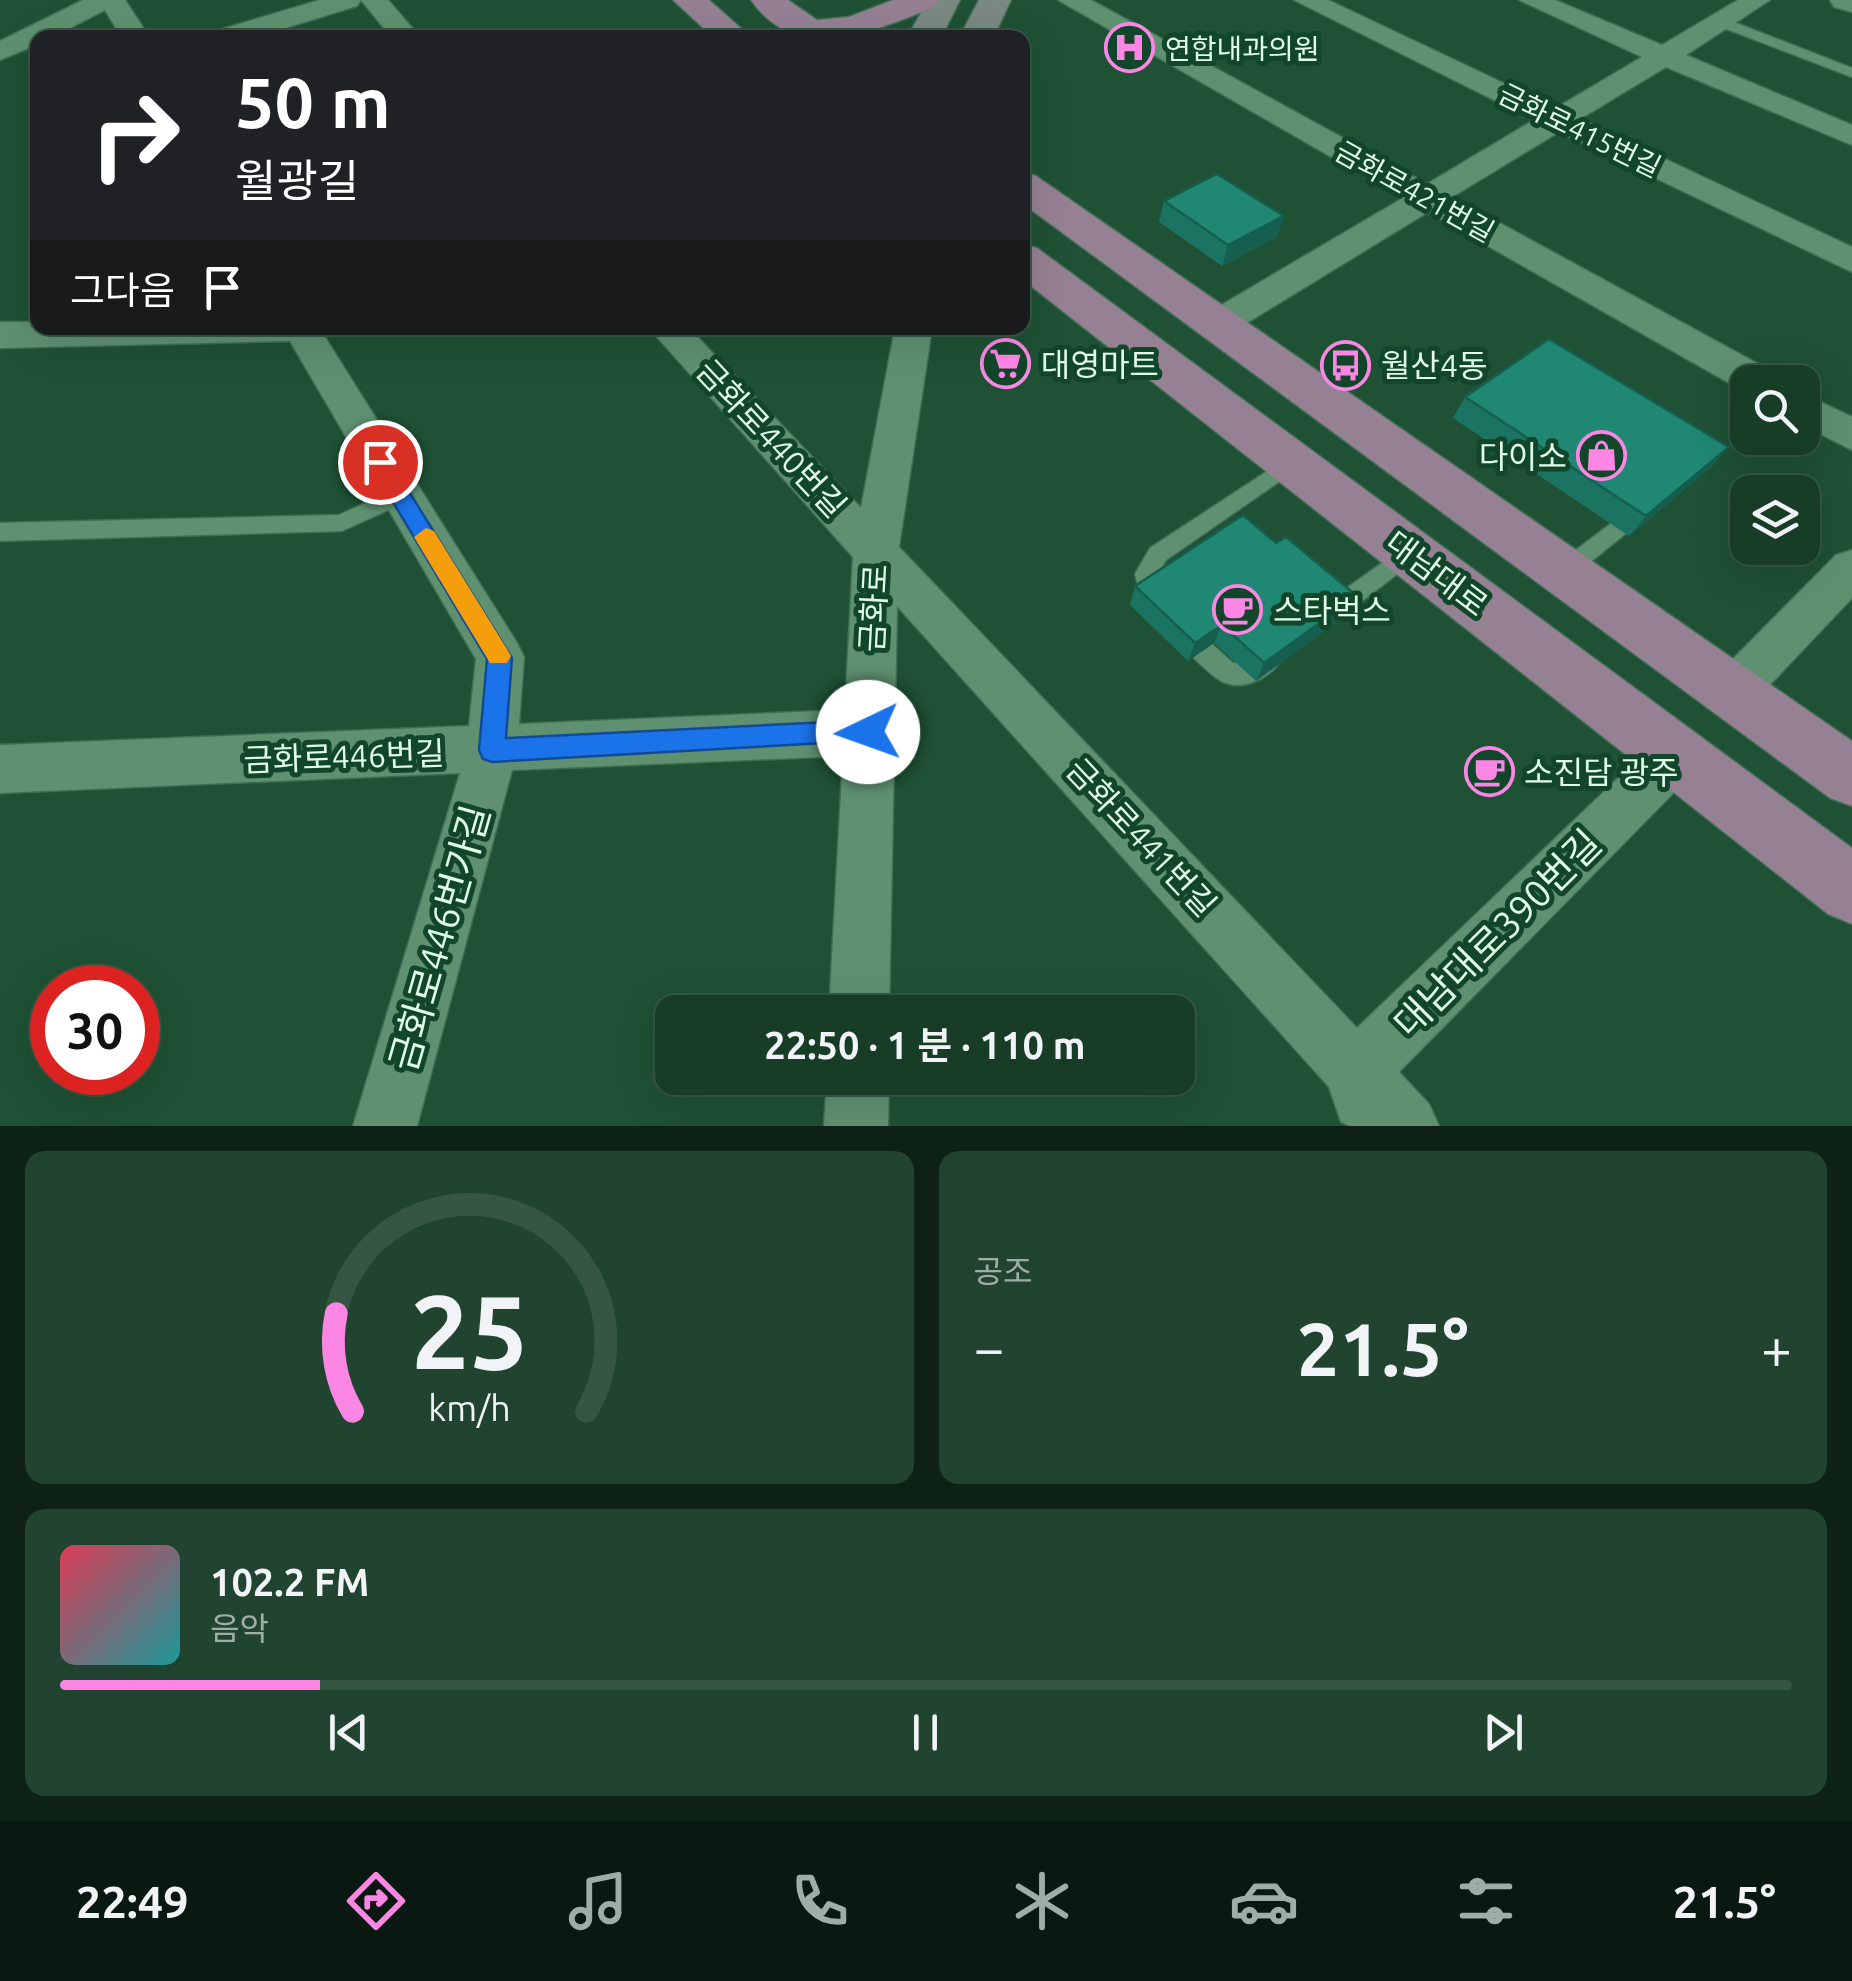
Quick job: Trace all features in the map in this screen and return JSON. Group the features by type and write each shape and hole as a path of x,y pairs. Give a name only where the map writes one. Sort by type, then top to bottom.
{"main road":[{"path":"689,0 726,30"},
{"path":"768,0 809,30"},
{"path":"835,30 922,0"},
{"path":"928,30 944,0"},
{"path":"980,30 995,0"},
{"path":"1030,190 1852,776"},
{"name":"대남대로","path":"1030,263 1852,890"}],"street":[{"path":"44,30 104,0"},
{"path":"112,0 131,30"},
{"path":"249,30 348,0"},
{"path":"374,0 400,30"},
{"name":"금화로421번길","path":"1071,0 1730,366"},
{"name":"금화로415번길","path":"1307,0 1852,261"},
{"path":"1532,0 1852,136"},
{"path":"1219,322 1757,0"},
{"path":"0,52 30,37"},
{"path":"6,342 155,335"},
{"name":"금화로446번가길","path":"308,335 500,658 492,750 385,1126"},
{"name":"금화로440번길","path":"675,335 876,549"},
{"name":"금화로","path":"860,995 876,549 913,335"},
{"path":"1820,417 1852,435"},
{"name":"금화로441번길","path":"876,549 1363,1099 1408,1126"},
{"path":"1733,691 1852,568"},
{"name":"금화로446번길","path":"7,780 868,732"},
{"name":"대남대로390번길","path":"1363,1099 1677,755"},
{"path":"856,1126 857,1095"}],"lane":[{"path":"1722,22 1852,73"},
{"path":"1282,649 1251,673 1228,673 1148,600 1146,574 1158,554 1292,464"},
{"path":"0,532 342,523 400,495"},
{"path":"1564,570 1617,528"},
{"path":"1314,625 1410,552"}],"building":[{"path":"1217,174 1284,216 1228,245 1164,201"},
{"name":"다이소","path":"1549,339 1729,447 1646,516 1465,397"},
{"name":"스타벅스","path":"1243,515 1276,543 1286,537 1357,596 1264,663 1222,625 1195,643 1135,586"}],"slow traffic":[{"path":"426,537 499,656"}],"place":[{"name":"연합내과의원","path":"1130,48"},
{"name":"대영마트","path":"1006,364"},
{"name":"월산4동","path":"1346,365"},
{"name":"다이소","path":"1602,456"},
{"name":"스타벅스","path":"1238,610"},
{"name":"소진담 광주","path":"1489,772"}],"route":[{"path":"380,462 500,658 492,750 868,732"}]}
